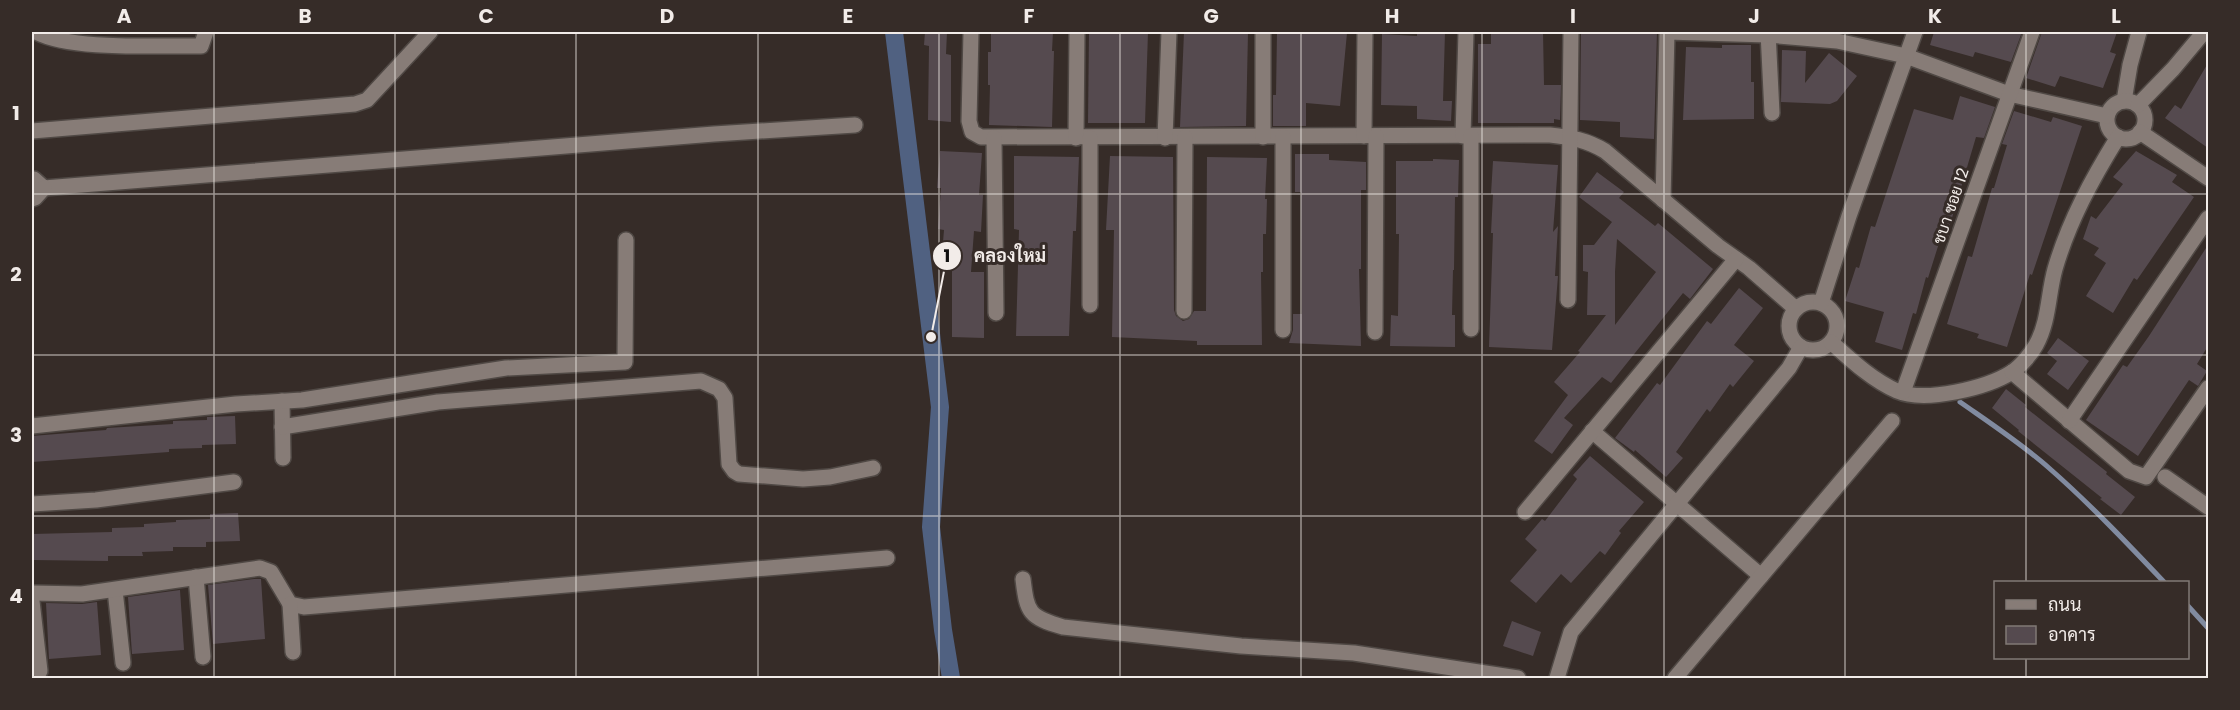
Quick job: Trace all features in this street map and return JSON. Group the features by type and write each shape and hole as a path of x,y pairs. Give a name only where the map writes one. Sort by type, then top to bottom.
{"street":[{"path":"36,32 47,37 99,38 201,46 206,32"},
{"path":"32,131 355,104 367,100 430,32"},
{"path":"971,32 969,121 972,132 981,137 1571,137 1592,142 1605,151 1796,309"},
{"path":"1077,32 1090,305"},
{"path":"1165,138 1169,32"},
{"path":"1263,32 1263,137"},
{"path":"1365,32 1375,332"},
{"path":"1466,32 1471,329"},
{"path":"1568,300 1571,32"},
{"path":"1663,200 1667,32 1768,33 1837,41 1906,56 2009,94 2107,116"},
{"path":"1821,303 1849,216 1915,32"},
{"name":"ชบา ซอย 12","path":"1903,392 2032,32"},
{"path":"2139,32 2130,65 2131,103 2145,118 2140,132 2134,137 2118,137 2111,132 2108,124 2107,116 2110,109 2116,103 2131,103 2173,69 2204,32"},
{"path":"1768,33 1772,113"},
{"path":"32,199 35,198 38,183 702,134 855,125"},
{"path":"2140,132 2208,178"},
{"path":"1184,311 1185,137"},
{"path":"1283,137 1283,330"},
{"path":"1832,342 1857,366 1878,380 1915,395 1937,395 1963,390 2012,372 2021,365 2036,346 2043,330 2055,271 2065,240 2080,202 2118,137"},
{"path":"994,138 996,313"},
{"path":"2069,421 2208,218"},
{"path":"32,426 236,404 302,400 506,368 625,362 626,240"},
{"path":"1525,512 1736,259"},
{"path":"1821,303 1831,310 1836,320 1837,332 1832,342 1823,348 1812,350 1801,347 1793,339 1789,328 1791,317 1796,309 1803,304 1821,303"},
{"path":"1557,678 1571,632 1789,368 1801,347"},
{"path":"2012,372 2129,471 2146,477 2208,388"},
{"path":"282,427 438,402 701,381 719,389 725,398 729,464 734,471 740,474 803,479 830,477 873,468"},
{"path":"282,401 283,458"},
{"path":"1676,678 1892,421"},
{"path":"1592,431 1761,576"},
{"path":"2165,477 2208,507"},
{"path":"32,504 96,500 234,482"},
{"path":"290,604 304,607 887,558"},
{"path":"32,593 82,594 260,568 272,572 290,604 293,652"},
{"path":"196,577 203,657"},
{"path":"1023,579 1029,610 1040,620 1063,627 1241,646 1354,653 1518,678"},
{"path":"115,590 123,663"},
{"path":"32,601 40,671"}],"building":[{"path":"925,32 947,32 946,54 951,55 951,122 928,120 929,46 924,45"},
{"path":"991,32 1053,32 1052,127 989,125 988,52 991,52"},
{"path":"1089,32 1148,32 1145,123 1088,123"},
{"path":"1184,32 1248,32 1246,126 1180,127"},
{"path":"1277,32 1347,33 1340,106 1306,103 1306,126 1273,126"},
{"path":"1417,32 1445,32 1443,101 1452,101 1451,121 1417,119 1417,106 1381,105 1382,34 1417,36"},
{"path":"1491,32 1543,32 1544,85 1561,85 1560,120 1554,119 1554,123 1478,123 1478,44 1491,44"},
{"path":"1581,32 1657,32 1654,139 1620,137 1620,122 1580,120"},
{"path":"1934,32 2022,32 2011,62 1975,52 1973,57 1930,45"},
{"path":"2042,32 2117,32 2110,52 2116,54 2103,88 2060,76 2055,87 2026,78"},
{"path":"1722,45 1751,45 1754,119 1683,120 1686,47 1722,48"},
{"path":"1782,50 1806,51 1805,83 1829,53 1857,76 1837,101 1830,104 1781,102"},
{"path":"2208,63 2208,148 2165,118 2175,105 2181,109"},
{"path":"1960,96 1995,107 1984,138 1976,137 1949,228 1951,229 1946,242 1940,240 1902,350 1875,342 1884,312 1845,301 1856,267 1859,268 1871,226 1875,227 1914,109 1953,120"},
{"path":"2014,111 2051,122 2053,117 2082,126 2007,347 1977,338 1979,334 1947,324 1968,256 1972,257 1992,188 1994,188 2007,145 2002,144"},
{"path":"940,151 982,153 979,195 983,195 981,232 974,231 971,272 984,272 984,338 952,337 952,267 941,266 944,230 938,229 941,188 937,188"},
{"path":"2136,151 2177,175 2172,182 2194,197 2137,280 2134,278 2113,313 2086,296 2106,263 2094,255 2099,248 2083,239 2091,216 2096,219 2123,184 2113,177"},
{"path":"1295,154 1329,154 1329,160 1366,162 1366,190 1361,190 1361,269 1359,269 1361,346 1289,343 1293,330 1293,314 1302,314 1301,192 1295,192"},
{"path":"1014,156 1079,157 1076,231 1073,231 1069,336 1016,336 1019,230 1014,229"},
{"path":"1110,156 1173,157 1174,310 1176,316 1183,321 1189,319 1194,311 1206,311 1207,157 1267,158 1266,234 1263,234 1263,272 1261,272 1262,345 1197,345 1197,341 1112,337 1114,230 1106,230"},
{"path":"1433,159 1459,160 1458,197 1455,197 1452,315 1455,315 1455,347 1390,346 1391,315 1398,316 1399,234 1396,234 1396,161 1433,161"},
{"path":"1493,161 1558,165 1553,232 1558,226 1555,276 1558,276 1552,350 1489,347"},
{"path":"1597,172 1624,192 1619,198 1655,226 1658,223 1713,269 1690,299 1683,293 1611,383 1602,377 1564,418 1573,425 1552,454 1534,441 1568,395 1554,382 1580,352 1578,351 1606,315 1587,315 1588,272 1583,271 1583,245 1594,245 1612,222 1579,197","holes":["1617,239 1656,272 1615,325"]},
{"path":"2208,245 2208,346 2197,364 2207,371 2198,386 2189,380 2138,456 2086,420 2123,365 2127,367 2149,336"},
{"path":"1739,288 1763,308 1734,345 1754,361 1733,387 1730,384 1710,412 1707,409 1676,452 1683,458 1666,477 1635,450 1634,452 1615,438 1657,383 1660,385 1707,321 1711,324"},
{"path":"2058,338 2089,361 2068,390 2047,374 2057,361 2047,353"},
{"path":"2006,389 2135,497 2121,515 1992,408"},
{"path":"235,416 236,444 202,445 202,448 169,449 169,452 32,462 32,436 173,424 173,421"},
{"path":"1590,456 1644,502 1619,531 1621,533 1605,555 1600,551 1571,583 1561,574 1536,603 1510,581 1537,550 1525,539 1542,519 1545,521 1577,479 1573,475"},
{"path":"238,513 240,541 206,542 206,547 173,547 173,551 142,552 143,556 108,556 108,561 32,560 32,534 112,532 112,528 144,527 144,524 176,522 176,520 210,519 210,514"},
{"path":"261,579 265,639 213,644 208,585"},
{"path":"180,590 184,650 132,654 128,597"},
{"path":"97,602 101,655 49,659 46,603"},
{"path":"1512,621 1541,632 1533,656 1503,646"}],"waterway":[{"path":"894,32 940,407 931,527 951,678"},
{"path":"1960,402 2017,442 2049,468 2094,510 2163,581"},
{"path":"2189,607 2208,628"}],"place":[{"name":"คลองใหม่","path":"931,337"}]}
